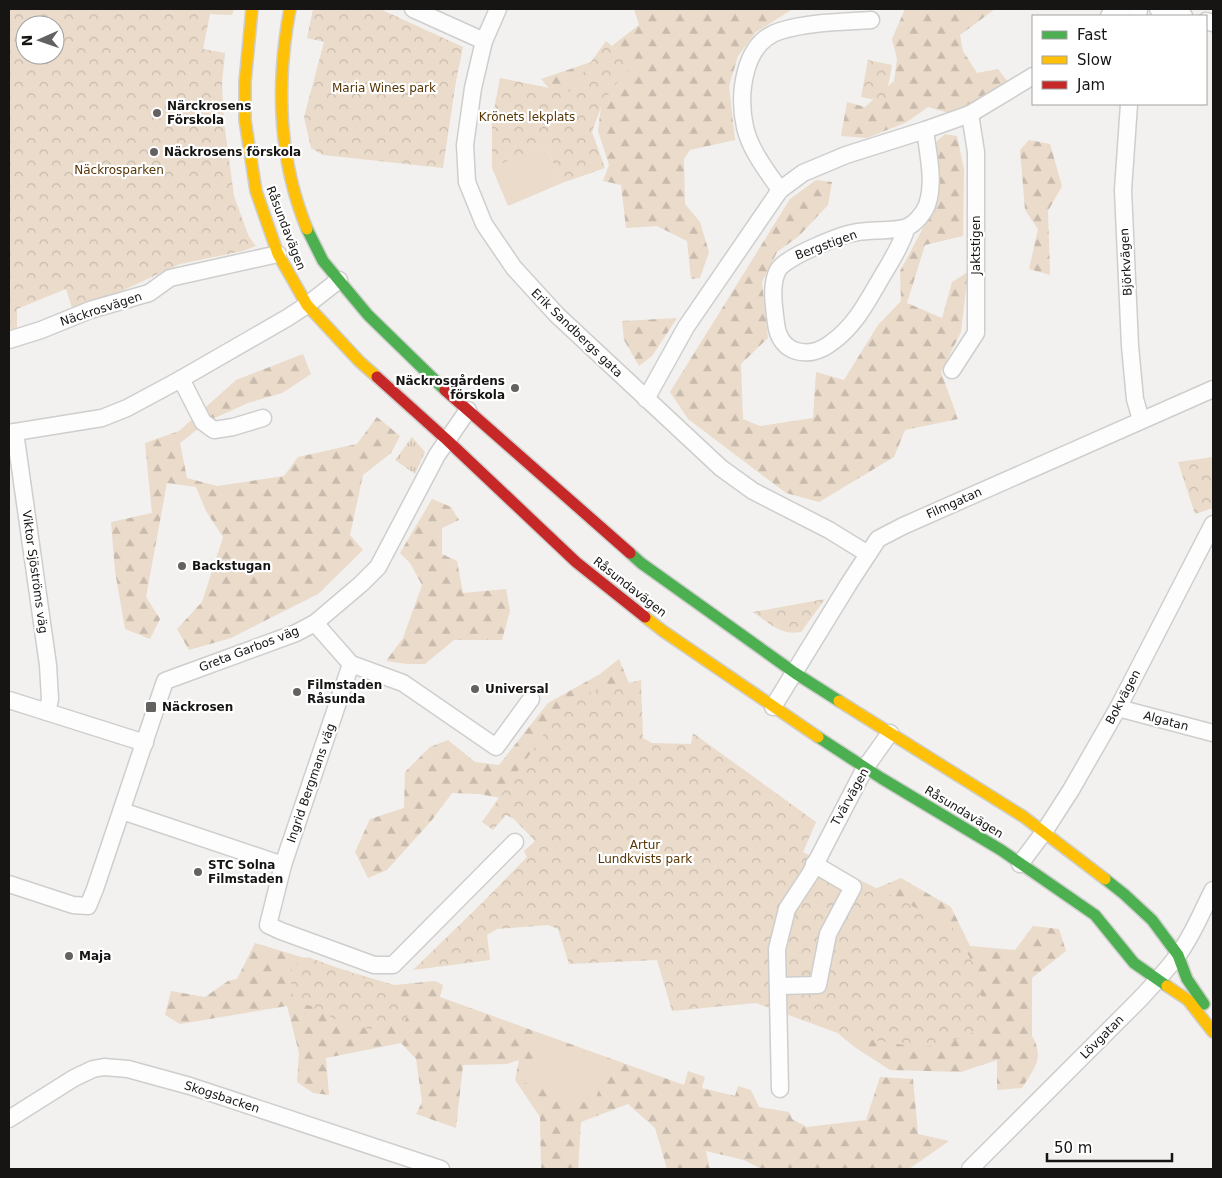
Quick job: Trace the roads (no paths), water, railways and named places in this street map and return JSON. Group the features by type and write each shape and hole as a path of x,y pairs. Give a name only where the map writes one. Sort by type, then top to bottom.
{"street":[{"name":"Råsundavägen","path":"252,9 245,82 246,127 256,191 278,254 290,278 307,305 359,361 447,440 576,562 663,631 865,768 1020,864 1095,915 1134,963 1188,1000 1213,1032"},
{"name":"Råsundavägen","path":"290,9 284,40 280,99 288,172 306,227 323,261 368,315 428,375 641,563 795,673 1024,817 1124,894 1152,920 1178,955 1187,979 1213,1015"},
{"path":"412,9 484,41"},
{"name":"Erik Sandbergs gata","path":"498,9 484,41 473,88 465,145 467,182 484,224 514,268 534,292 588,346 721,468 753,491 829,530 868,554"},
{"path":"1111,15 1124,9"},
{"path":"1158,9 1180,15"},
{"path":"780,190 754,149 745,127 743,103 745,75 752,54 760,43 779,31 824,23 871,20"},
{"path":"646,399 686,327 780,190 803,173 846,154 970,114 1032,77"},
{"name":"Björkvägen","path":"1129,105 1123,190 1130,346 1135,399 1141,420"},
{"name":"Jaktstigen","path":"952,370 976,333 976,152 970,114"},
{"name":"Bergstigen","path":"907,228 856,232 793,256 784,262 778,271 774,288 777,332 783,344 790,349 805,352 822,350 844,334 858,318 902,242 907,228 919,218 927,207 930,191 925,130"},
{"name":"Näckrosvägen","path":"9,341 90,310 149,293 170,278 278,254"},
{"path":"12,432 102,418 127,408 181,379 307,305 340,280"},
{"path":"181,379 203,422 214,430 263,418"},
{"name":"Filmgatan","path":"773,707 878,539 903,526 1213,389"},
{"name":"Greta Garbos väg","path":"9,884 78,906 88,906 165,681 296,633 314,623 361,584 378,567 437,455 468,410"},
{"name":"Viktor Sjöströms väg","path":"12,432 48,665 50,698 47,712"},
{"name":"Bokvägen","path":"1020,864 1044,832 1071,790 1118,708 1213,524"},
{"path":"314,623 351,664 403,682 496,747 531,699"},
{"name":"Ingrid Bergmans väg","path":"351,664 283,865 268,925 374,965 392,966 515,842"},
{"path":"9,700 144,743"},
{"name":"Algatan","path":"1118,708 1213,733"},
{"name":"Tvärvägen","path":"780,1089 777,949 787,909 810,874 865,768 890,733"},
{"path":"122,811 283,865"},
{"path":"778,986 818,985 828,934 852,887 814,864"},
{"name":"Lövgatan","path":"970,1169 1158,979 1178,955 1188,939 1213,890"},
{"name":"Skogsbacken","path":"9,1119 74,1078 104,1067 120,1068 190,1086 441,1169"}],"place":[{"name":"Närckrosens Förskola","path":"157,113"},
{"name":"Näckrosens förskola","path":"154,152"},
{"name":"Näckrosgårdens förskola","path":"515,388"},
{"name":"Backstugan","path":"182,566"},
{"name":"Universal","path":"475,689"},
{"name":"Filmstaden Råsunda","path":"297,692"},
{"name":"Näckrosen","path":"151,707"},
{"name":"STC Solna Filmstaden","path":"198,872"},
{"name":"Maja","path":"69,956"}],"park label":[{"name":"Maria Wines park","path":"384,88"},
{"name":"Krönets lekplats","path":"527,117"},
{"name":"Näckrosparken","path":"119,170"},
{"name":"Artur Lundkvists park","path":"645,852"}]}
